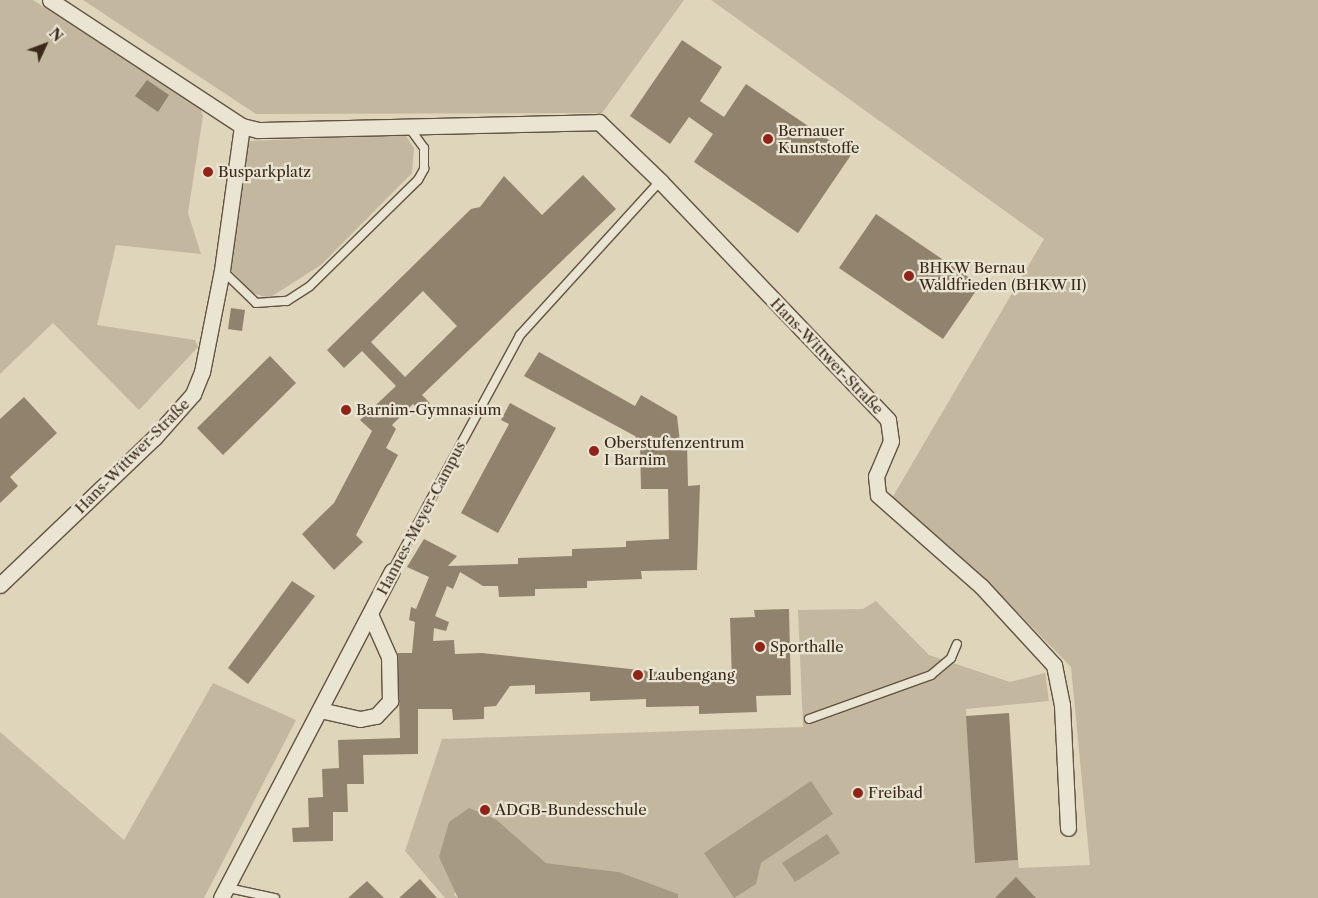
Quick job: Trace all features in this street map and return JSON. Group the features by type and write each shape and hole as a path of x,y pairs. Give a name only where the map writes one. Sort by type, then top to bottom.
{"street":[{"name":"Hans-Wittwer-Straße","path":"50,0 242,126 258,130 599,122 660,181 888,420 891,441 876,476 878,495 981,586 1054,665 1062,705 1068,828"},
{"name":"Hans-Wittwer-Straße","path":"0,585 154,438 193,394 202,372 222,270 242,126"},
{"name":"Hannes-Meyer-Campus","path":"225,893 392,571"},
{"path":"320,710 360,719 376,716 390,701 389,657 370,614"}],"lane":[{"path":"222,270 256,303 288,301 310,286 418,180 424,169 424,148 409,126"},
{"name":"Hannes-Meyer-Campus","path":"392,571 520,335 660,181"},
{"path":"809,720 931,675 951,658 957,644"},
{"path":"225,893 275,898"}],"shaded area":[{"path":"0,0 33,0 200,107 203,116 188,213 201,254 116,245 97,325 195,340 198,347 139,410 53,323 0,374"},
{"path":"83,0 684,0 602,113 256,114"},
{"path":"711,0 1318,0 1318,898 678,898 677,894 619,872 546,863 497,820 454,895 458,898 445,898 405,851 442,739 803,727 798,610 863,609 876,601 929,655 1010,682 1045,673 1049,701 966,709 975,863 1018,860 1019,868 1090,865 1071,667 994,588 892,498 1044,239"},
{"path":"405,135 414,148 412,173 321,265 269,298 252,293 229,268 248,141"},
{"path":"213,683 296,720 204,898 0,898 0,732 124,840"},
{"path":"811,781 833,814 761,863 756,884 734,898 704,853"},
{"path":"469,808 497,820 546,863 619,872 678,894 678,898 458,898 439,857 449,822"},
{"path":"827,834 840,853 795,882 782,863"}],"building":[{"name":"Bernauer Kunststoffe","path":"682,40 722,67 700,101 724,117 746,84 851,155 798,233 694,162 713,134 689,117 670,144 630,116"},
{"path":"147,80 169,95 158,112 135,96"},
{"path":"583,175 616,209 422,395 430,403 421,411 413,404 392,425 396,429 386,448 398,455 356,535 363,542 334,570 302,534 334,503 372,431 360,420 396,386 362,351 344,368 327,350 471,209 480,207 504,176 542,215","holes":["423,291 457,326 405,377 371,342"]},
{"name":"BHKW Bernau Waldfrieden (BHKW II)","path":"876,214 980,285 943,339 839,268"},
{"path":"231,308 245,310 242,331 228,329"},
{"path":"539,352 635,406 641,395 677,416 680,442 687,442 688,486 700,485 697,570 641,571 642,579 587,581 587,588 535,589 535,596 499,597 498,586 483,586 460,572 453,589 447,586 435,616 449,622 446,631 434,628 433,641 454,640 455,654 482,653 732,680 730,618 755,617 754,610 789,609 791,695 756,696 757,712 699,714 699,706 646,707 646,699 590,701 590,692 535,694 535,685 510,686 496,706 484,707 484,719 453,720 452,709 418,709 418,754 363,755 364,784 347,784 348,812 333,812 333,841 293,842 292,828 309,827 308,798 323,797 322,769 339,768 338,740 400,738 398,653 412,653 415,622 409,620 411,607 416,609 429,577 407,567 424,539 457,556 448,566 518,564 518,558 572,556 572,549 626,547 626,541 669,539 668,489 641,489 640,443 635,436 524,376"},
{"path":"270,356 296,383 223,455 197,428"},
{"path":"24,397 57,433 10,477 18,486 0,503 0,419"},
{"path":"510,403 556,428 498,533 461,513 509,424 501,420"},
{"path":"292,581 315,596 248,684 228,668"},
{"path":"1009,713 1018,860 975,863 966,716"},
{"path":"1016,877 1036,898 995,898"},
{"path":"420,879 437,898 399,898"},
{"path":"367,881 384,898 348,898"}],"place":[{"name":"Bernauer Kunststoffe","path":"768,139"},
{"name":"Busparkplatz","path":"208,172"},
{"name":"BHKW Bernau Waldfrieden (BHKW II)","path":"909,276"},
{"name":"Barnim-Gymnasium","path":"346,410"},
{"name":"Oberstufenzentrum I Barnim","path":"594,451"},
{"name":"Sporthalle","path":"760,647"},
{"name":"Laubengang","path":"638,675"},
{"name":"Freibad","path":"858,793"},
{"name":"ADGB-Bundesschule","path":"485,810"}]}
